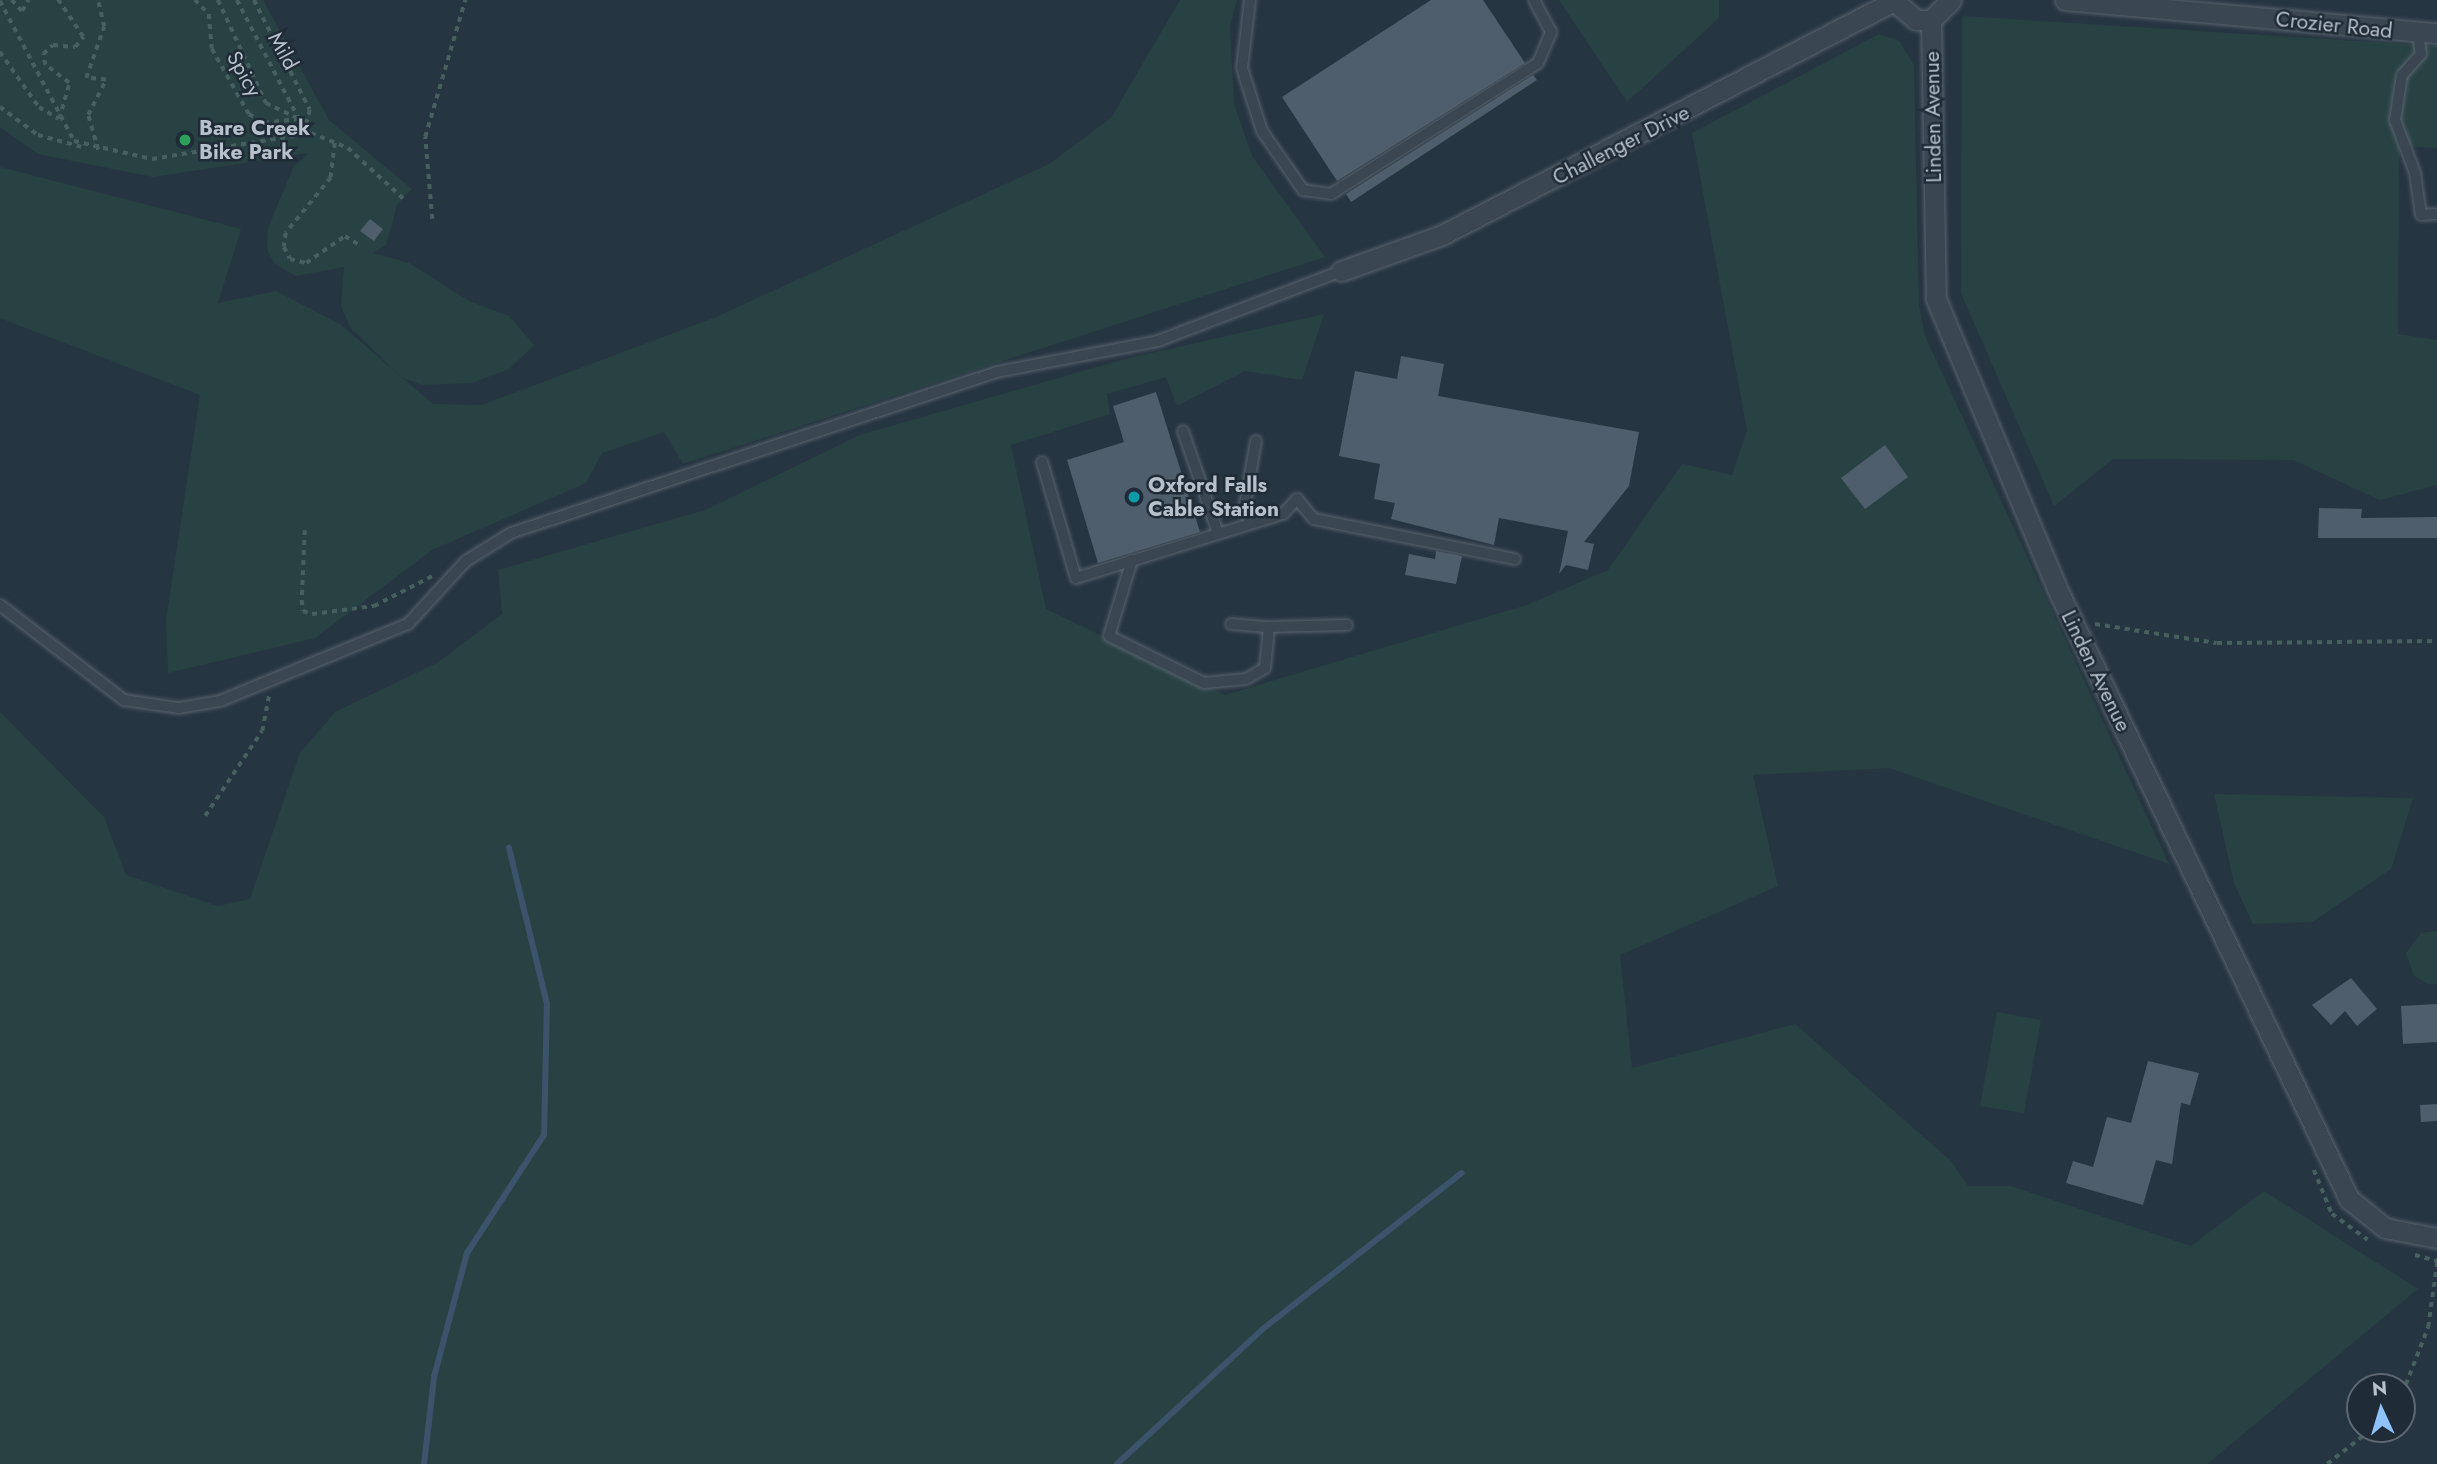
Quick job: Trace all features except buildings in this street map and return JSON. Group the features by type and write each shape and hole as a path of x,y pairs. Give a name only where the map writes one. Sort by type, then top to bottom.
{"street":[{"path":"1894,1 1902,14 1931,20 1951,0"},
{"name":"Crozier Road","path":"2065,0 2427,33"},
{"name":"Challenger Drive","path":"1341,271 1442,236 1894,1"},
{"name":"Linden Avenue","path":"1931,20 1936,299 2072,621 2349,1199 2385,1228 2437,1238"}],"lane":[{"path":"1250,0 1242,68 1262,131 1303,190 1331,194 1538,63 1551,32 1534,0"},
{"path":"2427,33 2421,54 2402,75 2395,120 2415,173 2421,215 2437,214"},
{"path":"0,605 124,700 179,708 220,701 408,624 466,561 511,533 997,372 1158,341 1341,271"},
{"path":"1182,431 1218,533"},
{"path":"1250,523 1245,504 1256,441"},
{"path":"1042,463 1076,578 1283,514 1297,499 1314,519 1515,559"},
{"path":"1132,560 1109,636 1204,683 1246,679 1265,668 1269,627"},
{"path":"1231,624 1269,627 1347,625"}],"path":[{"path":"13,0 22,10 28,0"},
{"path":"58,0 83,37 75,47 53,45 43,54 45,65 69,83 59,119"},
{"path":"98,0 104,27 86,78 106,80 88,115 98,150"},
{"name":"Spicy","path":"195,0 209,14 212,49 249,114 264,123 299,119"},
{"path":"218,0 266,103 308,124"},
{"name":"Mild","path":"237,0 299,119"},
{"path":"254,0 305,99 308,124 304,133"},
{"path":"432,219 425,137 465,0"},
{"path":"0,1 59,119 74,141 98,150"},
{"path":"0,52 39,107 59,119"},
{"path":"0,107 38,135 98,150 176,158 304,133 335,143 406,201"},
{"path":"335,143 331,178 286,233 284,247 294,262 306,263 345,236 358,244"},
{"path":"305,530 302,600 303,611 312,614 373,606 466,561"},
{"path":"2072,621 2217,643 2437,641"},
{"path":"205,816 262,730 269,681"},
{"path":"2410,1373 2428,1327 2437,1262"},
{"path":"2327,1464 2354,1443"}],"green space":[{"name":"Bare Creek Bike Park","path":"0,0 263,0 329,120 412,189 397,205 386,245 373,253 409,263 469,301 509,316 534,345 509,369 472,383 422,385 401,377 350,327 341,306 344,267 296,276 275,264 267,250 268,228 294,166 309,153 153,177 38,154 0,127"},
{"path":"1180,0 1237,0 1230,27 1234,104 1252,156 1325,257 683,464 664,432 602,453 586,483 432,550 315,638 168,673 166,620 200,395 0,318 0,167 241,229 218,303 276,291 340,324 433,404 482,405 714,318 1049,164 1111,118"},
{"path":"1559,0 1719,0 1719,18 1627,102"},
{"path":"1962,16 2437,46 2437,148 2399,146 2398,334 2437,340 2437,485 2380,500 2293,460 2113,459 2054,506 1961,293"},
{"path":"1879,34 1899,41 1914,65 1919,306 1925,336 2169,864 1889,768 1753,775 1778,886 1620,955 1632,1068 1795,1024 1951,1161 1968,1186 2011,1186 2191,1246 2264,1191 2418,1289 2207,1464 0,1464 0,712 104,817 126,875 218,906 250,899 300,753 335,712 437,663 502,614 498,570 705,510 860,435 1121,360 1324,314 1302,380 1245,371 1177,406 1166,377 1107,394 1110,414 1011,445 1046,609 1225,695 1527,605 1608,570 1682,464 1732,475 1747,430 1692,133"},
{"path":"2214,794 2413,798 2391,869 2312,922 2253,924 2234,883"},
{"path":"2437,931 2437,984 2428,984 2414,976 2406,953 2421,933"},
{"path":"1997,1012 2041,1020 2024,1113 1980,1106"}],"waterway":[{"path":"424,1464 434,1377 467,1253 544,1135 547,1004 509,848"},
{"path":"1117,1464 1264,1328 1462,1173"}],"place":[{"name":"Bare Creek Bike Park","path":"185,140"},
{"name":"Oxford Falls Cable Station","path":"1134,497"}]}
